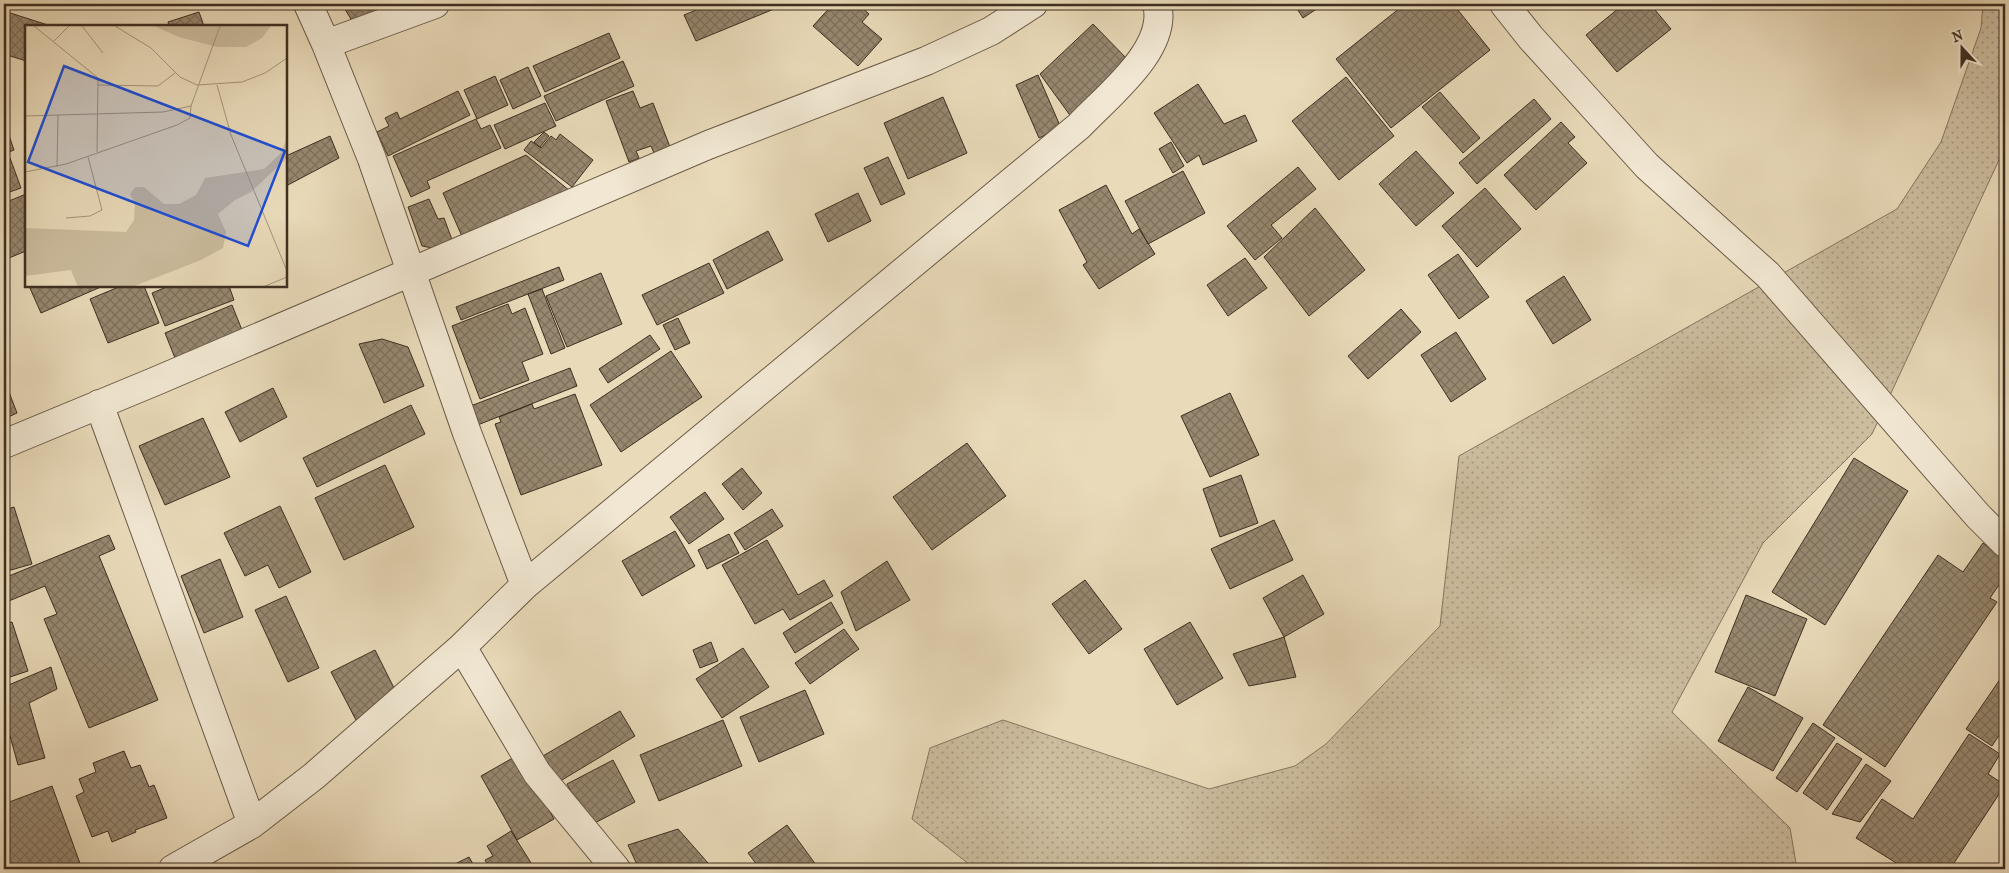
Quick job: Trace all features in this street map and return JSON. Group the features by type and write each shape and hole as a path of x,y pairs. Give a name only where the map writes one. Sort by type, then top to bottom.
{"street":[{"path":"308,4 372,159 467,433 525,585"},
{"path":"326,44 435,4"},
{"path":"4,444 411,273 708,145 926,62 991,31 1033,4"},
{"path":"173,869 252,824 314,776 462,647 525,585 1079,126 1140,63 1151,46 1158,30 1160,14 1157,4"},
{"path":"1504,4 1531,38 1647,166 1768,275 1978,516 2005,543"},
{"path":"99,404 252,824"},
{"path":"462,647 537,773 616,869"}],"shaded area":[{"path":"1983,4 2005,4 2005,147 1872,434 1763,543 1672,712 1790,828 1797,869 975,869 912,819 930,748 1003,720 1209,789 1295,766 1326,744 1440,626 1459,456 1897,209 1941,142 1981,28"}],"building":[{"path":"342,4 392,4 355,26"},
{"path":"711,4 772,4 774,9 696,41 684,15"},
{"path":"833,4 858,4 869,14 862,22 882,39 858,66 813,26"},
{"path":"1294,4 1324,4 1303,18"},
{"path":"1405,4 1453,4 1490,50 1391,128 1336,59"},
{"path":"1624,4 1650,4 1671,29 1617,72 1586,35"},
{"path":"1816,4 1827,4 1822,9"},
{"path":"4,11 48,25 25,25 25,61 4,54"},
{"path":"199,12 204,25 169,25 168,22"},
{"path":"1093,24 1130,62 1072,118 1040,74"},
{"path":"609,33 620,58 545,92 533,66"},
{"path":"623,61 634,86 556,121 544,96"},
{"path":"528,67 541,96 513,109 500,80"},
{"path":"1038,75 1061,128 1039,138 1016,85"},
{"path":"495,76 508,105 477,119 464,90"},
{"path":"1346,77 1394,136 1339,180 1292,121"},
{"path":"1198,84 1224,124 1245,115 1257,141 1203,165 1199,155 1187,163 1154,113"},
{"path":"458,91 470,115 388,156 377,132 389,126 385,118 397,112 400,119"},
{"path":"633,91 640,108 653,103 670,147 654,153 651,146 636,151 639,158 629,162 606,101"},
{"path":"1440,92 1480,138 1463,153 1422,107"},
{"path":"943,97 967,153 908,179 884,123"},
{"path":"1534,99 1551,119 1477,184 1459,163"},
{"path":"545,103 556,126 505,149 494,125"},
{"path":"476,119 481,129 490,125 501,148 427,181 430,188 411,197 393,156"},
{"path":"4,121 14,150 4,154"},
{"path":"1561,122 1575,137 1568,143 1587,163 1536,210 1504,175"},
{"path":"544,132 549,136 540,147 534,142"},
{"path":"560,134 593,160 572,187 524,150 531,141 541,148 551,136 556,140"},
{"path":"330,136 339,158 288,185 288,155"},
{"path":"1171,142 1184,166 1173,173 1159,149"},
{"path":"1416,151 1454,193 1416,226 1379,184"},
{"path":"526,155 570,191 464,241 443,193"},
{"path":"888,157 905,194 881,205 864,168"},
{"path":"10,158 21,188 4,194 4,161"},
{"path":"1298,167 1316,189 1271,225 1282,238 1255,260 1227,226"},
{"path":"1183,171 1205,213 1148,244 1125,201"},
{"path":"1106,185 1132,234 1139,229 1155,254 1099,289 1083,265 1087,262 1059,210"},
{"path":"1485,188 1521,229 1477,267 1442,226"},
{"path":"858,193 871,221 828,242 815,214"},
{"path":"25,194 25,251 4,260 4,203"},
{"path":"429,199 438,219 444,218 454,245 443,250 422,246 408,207"},
{"path":"1315,208 1365,270 1309,316 1264,257"},
{"path":"768,231 783,260 727,289 713,260"},
{"path":"1458,254 1489,297 1459,319 1428,275"},
{"path":"1245,258 1267,288 1228,316 1207,285"},
{"path":"709,263 724,293 657,325 642,295"},
{"path":"559,267 564,280 461,320 456,307"},
{"path":"601,273 622,324 567,347 546,296"},
{"path":"1564,276 1591,320 1553,344 1526,301"},
{"path":"30,288 98,288 41,313"},
{"path":"116,288 145,288 159,323 108,343 90,299"},
{"path":"164,288 230,288 234,300 165,326 152,293"},
{"path":"542,289 565,348 551,354 528,294"},
{"path":"508,304 512,314 525,308 543,354 522,362 529,380 480,399 452,326"},
{"path":"232,305 242,330 175,358 165,333"},
{"path":"1401,309 1421,332 1368,379 1348,356"},
{"path":"678,318 690,343 675,350 663,325"},
{"path":"1456,332 1486,379 1451,402 1421,355"},
{"path":"650,335 660,349 608,383 599,369"},
{"path":"382,339 408,347 424,386 384,403 359,344"},
{"path":"671,351 702,397 621,452 590,405"},
{"path":"570,368 577,386 475,426 468,407"},
{"path":"4,379 17,413 4,419"},
{"path":"273,388 287,417 240,442 225,412"},
{"path":"1230,393 1259,455 1210,477 1181,416"},
{"path":"575,394 602,465 521,495 495,424 501,422 499,417 532,404 534,409"},
{"path":"411,405 425,434 317,487 303,458"},
{"path":"203,418 230,477 165,505 139,446"},
{"path":"967,443 1006,496 932,550 893,497"},
{"path":"1854,458 1908,491 1825,625 1772,592"},
{"path":"385,465 414,527 344,560 315,498"},
{"path":"742,468 762,493 743,510 722,484"},
{"path":"1241,475 1258,523 1220,537 1203,489"},
{"path":"705,492 724,519 689,544 670,517"},
{"path":"280,506 311,572 279,588 268,565 245,576 224,533"},
{"path":"14,507 32,564 4,572 4,510"},
{"path":"772,509 783,526 745,550 734,533"},
{"path":"1274,520 1293,560 1230,589 1211,549"},
{"path":"675,531 695,566 642,596 622,561"},
{"path":"729,534 739,553 707,569 698,550"},
{"path":"109,535 115,549 99,556 158,700 89,728 44,619 57,614 45,586 4,603 4,578"},
{"path":"767,540 798,595 824,580 833,596 790,620 783,609 755,624 722,565"},
{"path":"1983,543 2005,558 2005,576 1990,598 1997,602 1885,767 1823,725 1938,555 1963,572"},
{"path":"220,559 243,617 204,633 181,576"},
{"path":"887,561 910,600 856,631 841,592"},
{"path":"1303,575 1324,614 1284,637 1263,598"},
{"path":"1085,580 1122,629 1089,654 1052,604"},
{"path":"1746,595 1807,619 1775,696 1715,672"},
{"path":"286,596 319,668 288,682 255,610"},
{"path":"831,602 843,623 795,653 783,633"},
{"path":"12,622 28,671 4,679 4,624"},
{"path":"1190,622 1223,678 1177,705 1144,649"},
{"path":"844,629 859,649 810,684 795,663"},
{"path":"1284,637 1296,677 1249,686 1233,654"},
{"path":"711,642 718,661 700,668 693,650"},
{"path":"743,648 769,687 722,718 696,679"},
{"path":"375,650 400,700 357,722 331,672"},
{"path":"51,667 57,689 29,703 45,758 18,765 4,714 4,687"},
{"path":"2005,672 2005,726 1992,746 1966,729"},
{"path":"1748,687 1803,718 1773,771 1718,741"},
{"path":"805,690 824,734 759,762 740,717"},
{"path":"620,711 635,736 552,786 536,760"},
{"path":"723,720 742,766 659,801 640,755"},
{"path":"1813,723 1835,738 1797,792 1776,778"},
{"path":"1969,734 2000,754 1988,774 2005,785 1950,869 1906,869 1856,838 1882,799 1913,819"},
{"path":"1837,743 1862,759 1827,810 1803,793"},
{"path":"124,751 131,768 140,765 149,787 154,785 167,818 135,830 136,832 112,842 108,831 92,837 76,796 84,792 79,779 96,772 93,763"},
{"path":"518,755 554,819 517,840 481,776"},
{"path":"613,760 635,802 589,826 567,784"},
{"path":"1866,764 1891,781 1860,822 1832,814"},
{"path":"52,786 82,869 4,869 4,804"},
{"path":"787,825 819,869 760,869 748,853"},
{"path":"678,829 708,863 693,869 639,869 628,845"},
{"path":"511,831 533,866 527,869 501,869 500,867 490,869 485,860 493,856 487,846"},
{"path":"469,857 476,869 445,869"}]}
